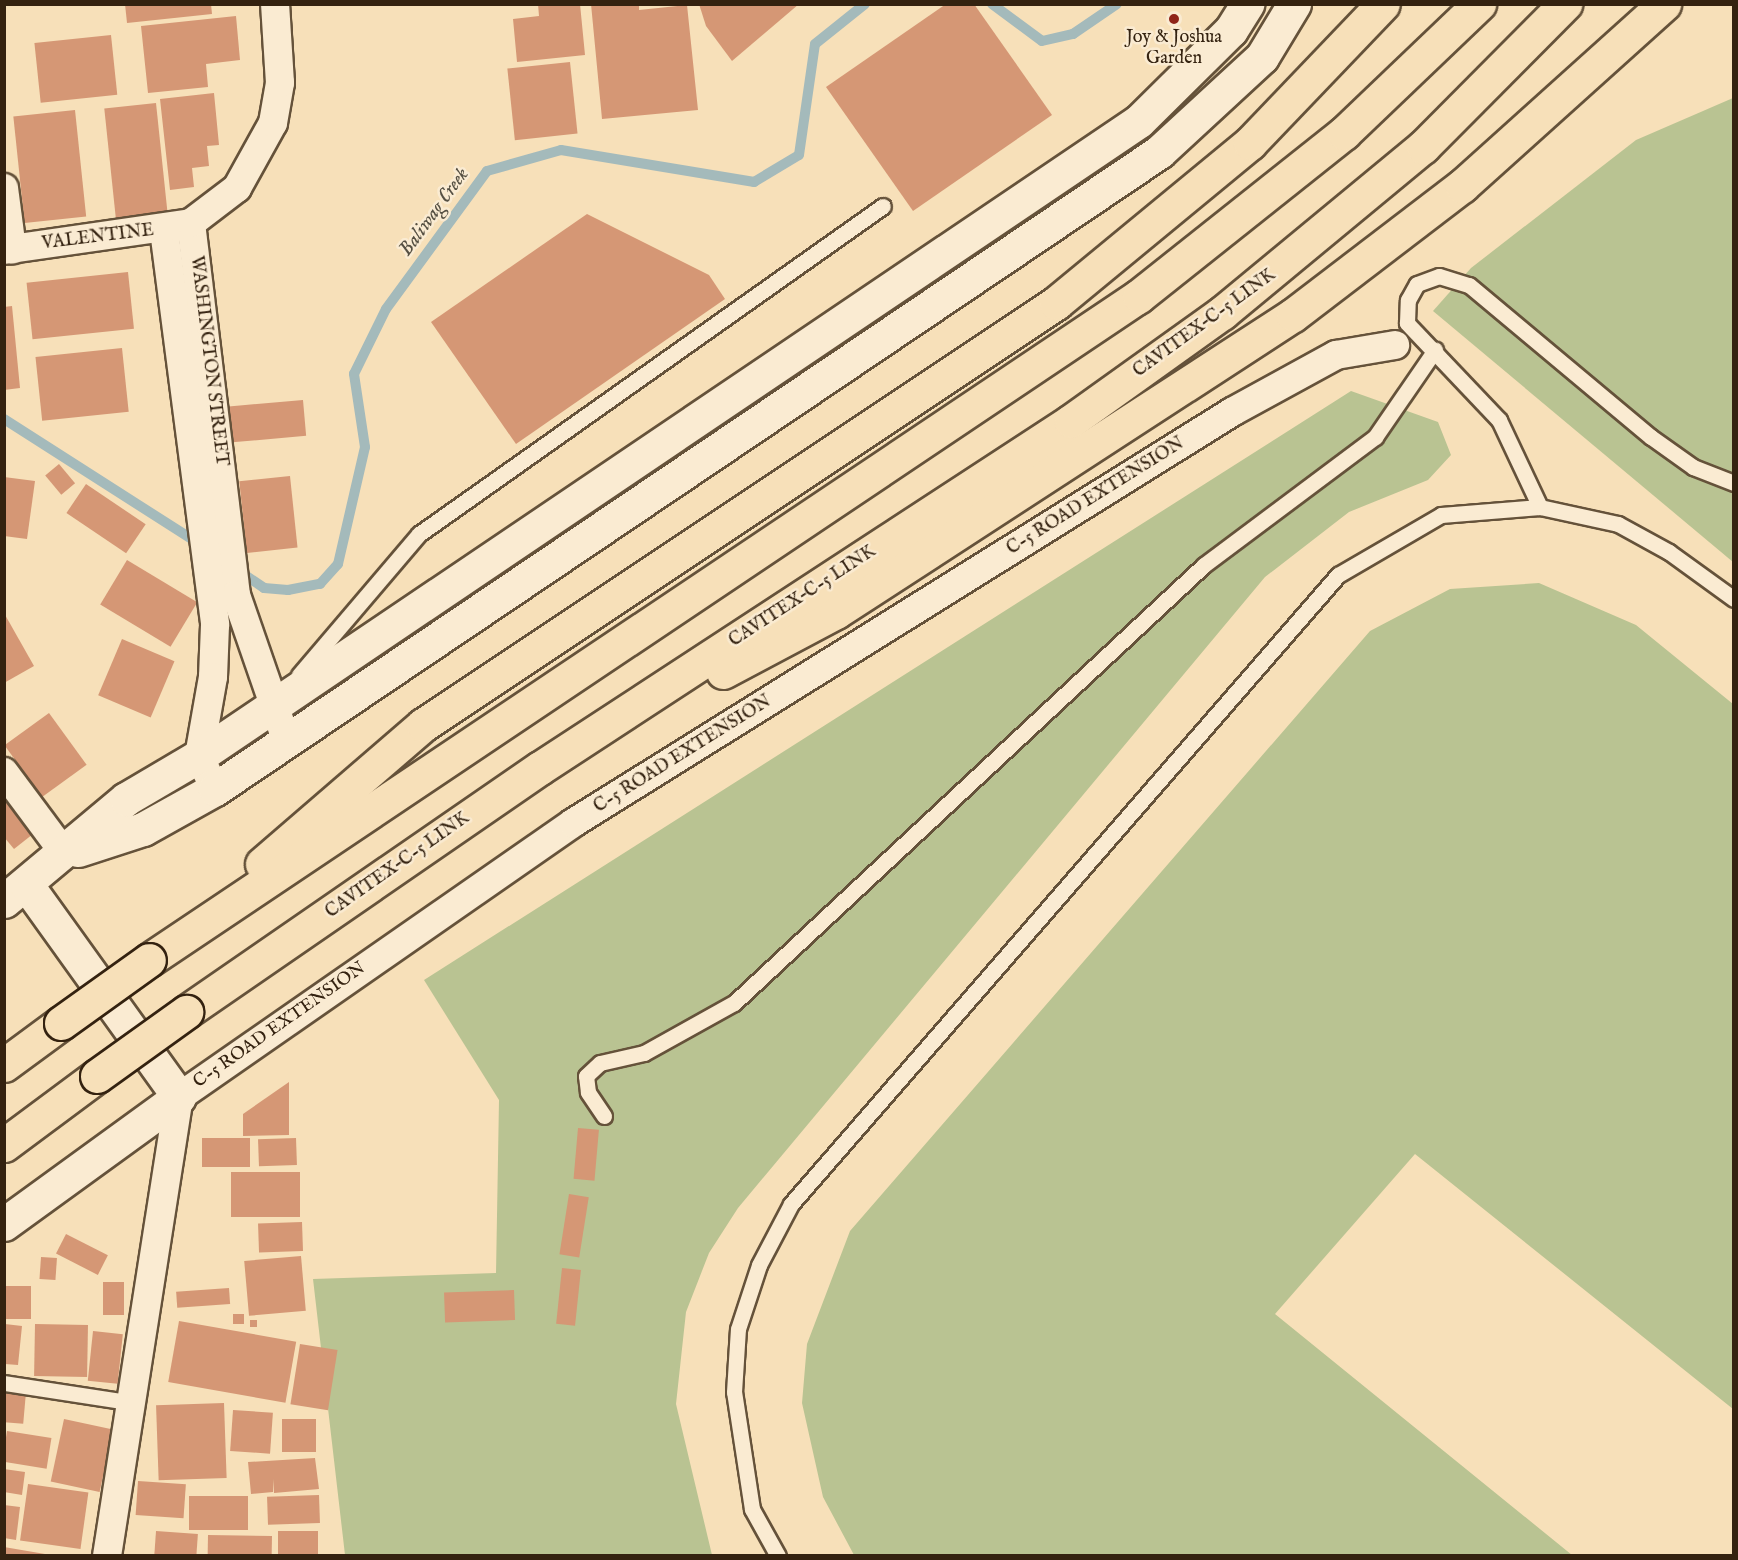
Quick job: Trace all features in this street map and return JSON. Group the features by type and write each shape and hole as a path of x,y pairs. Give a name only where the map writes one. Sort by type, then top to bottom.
{"highway":[{"path":"149,960 423,725 1056,303 1258,136 1383,4"},
{"path":"4,1065 149,960 1139,296 1344,133 1479,4"},
{"name":"CAVITEX–C-5 LINK","path":"4,1144 186,1012 540,768 1071,421 1222,313 1423,147 1565,4"},
{"path":"540,768 836,612 1293,315 1462,186 1664,4"}],"main road":[{"path":"179,1098 15,892 65,854 126,799 199,756 1139,121 1231,30 1247,4"},
{"path":"65,854 143,829 214,789 287,742 1159,152 1262,57 1294,4"},
{"name":"C-5 ROAD EXTENSION","path":"4,1224 179,1098"}],"street":[{"path":"177,226 237,188 273,123 280,83 275,4"},
{"path":"4,188 8,249"},
{"name":"VALENTINE","path":"8,249 177,226"},
{"name":"WASHINGTON STREET","path":"177,226 224,596 199,756"},
{"name":"C-5 ROAD EXTENSION","path":"179,1098 573,823 1223,418 1315,364 1395,345"},
{"name":"WASHINGTON STREET","path":"224,596 274,705 287,742"},
{"path":"199,756 214,789"},
{"path":"4,772 65,854"},
{"path":"106,1556 128,1402 179,1098"}],"lane":[{"path":"274,705 418,534 883,206"},
{"path":"1540,507 1499,420 1407,322 1406,310 1417,284 1448,277 1469,285 1651,437 1693,467 1734,483"},
{"path":"604,1116 588,1092 586,1076 600,1063 654,1048 734,1003 1204,565 1375,437 1435,350"},
{"path":"778,1556 752,1509 734,1392 738,1329 759,1265 791,1204 1338,575 1441,515 1540,507 1618,524 1670,552 1734,600"},
{"path":"4,1383 128,1402"}],"green space":[{"path":"1733,98 1733,562 1433,311 1471,268 1636,140"},
{"path":"1351,391 1438,422 1451,455 1428,480 1349,512 1265,577 738,1208 709,1253 686,1312 676,1404 712,1555 345,1555 313,1279 496,1273 499,1100 424,980"},
{"path":"1539,583 1636,625 1733,704 1733,1409 1415,1154 1275,1314 1572,1555 854,1555 823,1497 802,1403 807,1344 850,1231 1370,631 1450,589"}],"building":[{"path":"125,4 211,4 212,14 127,23"},
{"path":"538,4 580,4 585,55 517,62 513,19 539,16"},
{"path":"591,4 639,4 639,10 687,5 698,110 602,119"},
{"path":"699,4 799,4 732,61 706,26"},
{"path":"946,4 974,4 1052,115 913,211 826,87"},
{"path":"236,16 240,60 206,64 208,87 148,93 141,26"},
{"path":"111,35 117,95 41,103 34,43"},
{"path":"570,62 578,134 515,140 507,69"},
{"path":"214,93 219,145 207,146 209,166 192,168 194,187 170,190 160,99"},
{"path":"156,103 168,213 116,219 104,108"},
{"path":"75,110 86,216 25,223 13,116"},
{"path":"587,214 709,275 725,299 516,444 431,322"},
{"path":"128,272 134,329 33,339 27,283"},
{"path":"12,306 20,388 4,390 4,307"},
{"path":"122,348 129,412 42,421 35,357"},
{"path":"303,400 306,436 226,443 223,407"},
{"path":"59,464 75,483 61,495 45,476"},
{"path":"290,476 298,548 247,553 239,481"},
{"path":"4,477 35,481 27,539 4,536"},
{"path":"86,484 146,524 126,553 66,513"},
{"path":"127,560 197,602 171,647 100,605"},
{"path":"4,613 34,666 4,683"},
{"path":"122,639 174,661 151,717 98,695"},
{"path":"49,713 87,765 42,797 5,745"},
{"path":"4,798 33,834 14,849 4,837"},
{"path":"289,1082 289,1135 243,1136 243,1114"},
{"path":"578,1128 599,1130 594,1181 574,1179"},
{"path":"202,1138 250,1138 250,1167 202,1167"},
{"path":"296,1138 297,1165 259,1166 258,1139"},
{"path":"231,1172 300,1172 300,1217 231,1217"},
{"path":"569,1194 589,1197 579,1257 559,1254"},
{"path":"302,1222 303,1251 259,1253 258,1224"},
{"path":"66,1234 108,1255 98,1275 56,1254"},
{"path":"301,1256 306,1311 249,1316 244,1261"},
{"path":"41,1257 57,1258 55,1280 39,1279"},
{"path":"562,1268 581,1270 575,1326 556,1324"},
{"path":"103,1282 124,1282 124,1315 103,1315"},
{"path":"4,1286 31,1286 31,1319 4,1319"},
{"path":"229,1288 230,1304 177,1308 176,1292"},
{"path":"514,1290 515,1320 445,1322 444,1292"},
{"path":"233,1314 244,1314 244,1324 233,1324"},
{"path":"250,1320 257,1320 257,1327 250,1327"},
{"path":"179,1321 296,1342 285,1403 168,1382"},
{"path":"5,1324 22,1326 18,1365 5,1364"},
{"path":"35,1324 88,1325 87,1377 34,1376"},
{"path":"93,1331 123,1334 118,1384 88,1381"},
{"path":"300,1344 338,1350 328,1410 290,1404"},
{"path":"4,1391 26,1393 23,1424 4,1422"},
{"path":"224,1403 227,1478 159,1480 156,1405"},
{"path":"233,1410 273,1413 270,1454 230,1451"},
{"path":"64,1419 113,1429 100,1492 51,1482"},
{"path":"282,1419 316,1419 316,1452 282,1452"},
{"path":"7,1431 51,1438 47,1469 4,1462"},
{"path":"315,1458 319,1489 274,1493 273,1479 273,1492 251,1494 248,1462"},
{"path":"4,1469 25,1472 22,1495 4,1492"},
{"path":"138,1481 186,1484 184,1518 136,1515"},
{"path":"28,1484 88,1492 80,1549 20,1540"},
{"path":"319,1495 320,1523 268,1525 267,1497"},
{"path":"189,1496 248,1496 248,1530 189,1530"},
{"path":"4,1505 20,1507 16,1540 4,1538"},
{"path":"156,1531 198,1534 196,1556 154,1556"},
{"path":"278,1531 318,1531 318,1556 278,1556"},
{"path":"208,1535 272,1536 272,1556 208,1556"},
{"path":"4,1547 45,1554 45,1556 4,1556"}],"waterway":[{"name":"Baliwag Creek","path":"236,569 264,588 288,590 320,584 338,564 365,447 354,374 386,309 487,171 561,150 754,182 799,155 815,44 865,4"},
{"name":"Baliwag Creek","path":"992,4 1042,41 1073,34 1117,4"},
{"name":"Baliwag Creek","path":"4,419 201,545"}],"place":[{"name":"Joy & Joshua Garden","path":"1174,19"}]}
